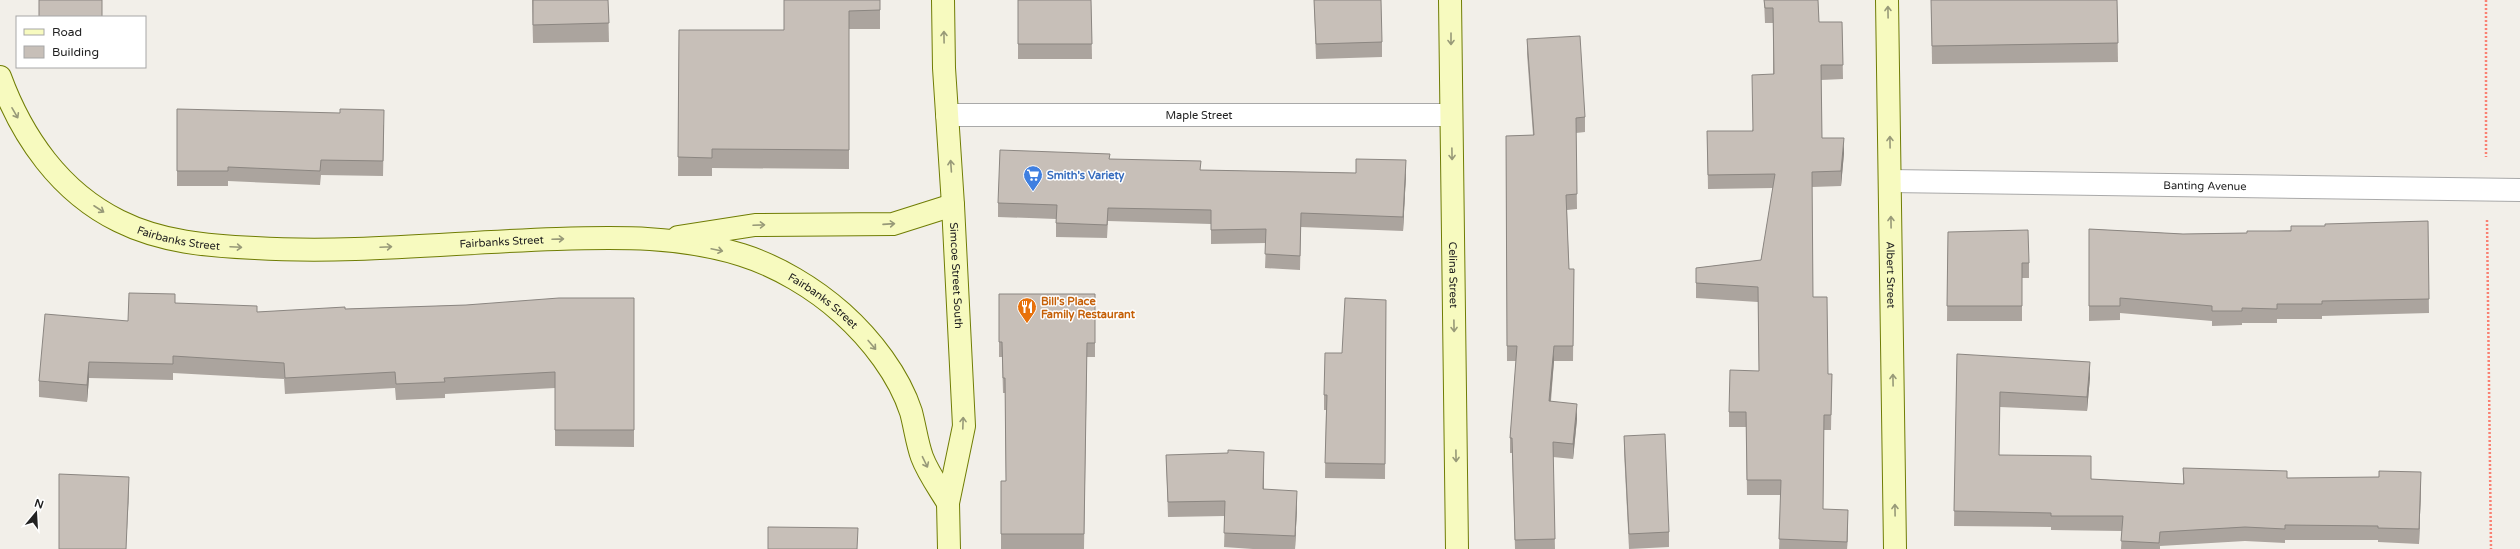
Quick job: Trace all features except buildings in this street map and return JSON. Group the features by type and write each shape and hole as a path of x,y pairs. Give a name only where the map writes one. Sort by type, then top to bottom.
{"main road":[{"name":"Simcoe Street South","path":"943,0 947,115 964,426 948,503 949,549"},
{"name":"Celina Street","path":"1450,0 1457,549"},
{"name":"Albert Street","path":"1887,0 1895,549"},
{"name":"Fairbanks Street","path":"0,77 10,105 37,151 72,191 118,221 156,235 201,245 284,250 347,249 612,237 665,239 742,255 809,286 842,313 873,346 893,374 910,410 922,459 948,503"},
{"path":"665,239 755,225 893,224 953,205"}],"street":[{"name":"Maple Street","path":"947,115 1451,115"},
{"name":"Banting Avenue","path":"1890,182 2520,190"}],"path":[{"path":"2486,0 2486,190 2491,549"}],"place":[{"name":"Smith's Variety","path":"1033,192"},
{"name":"Bill's Place Family Restaurant","path":"1027,324"}]}
